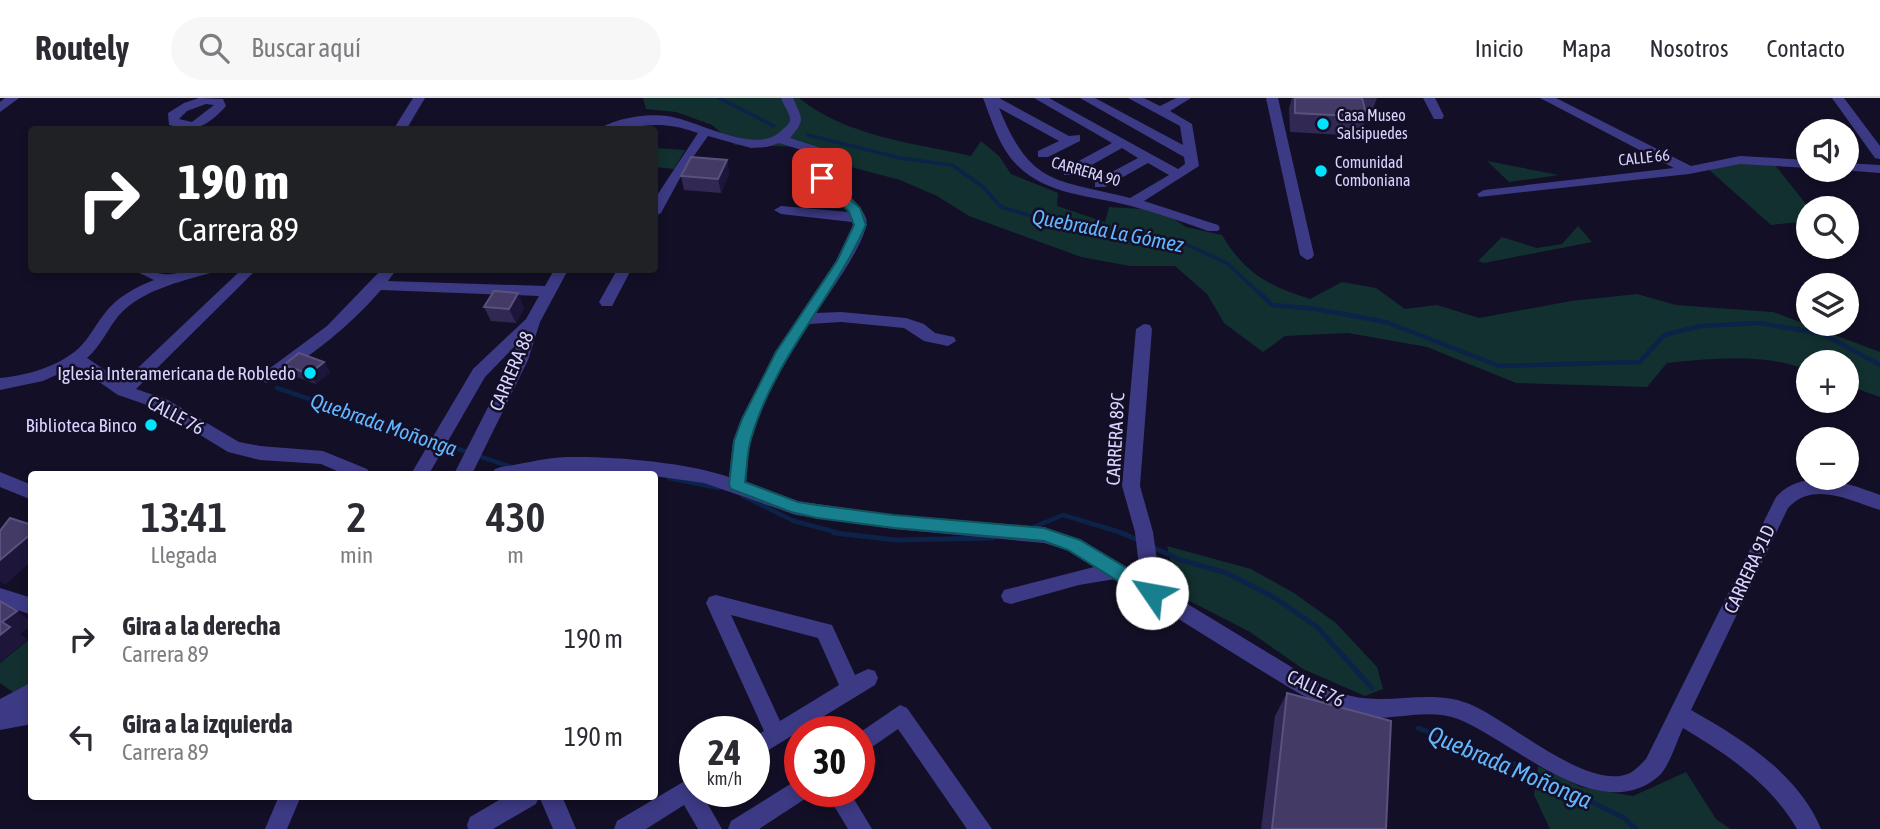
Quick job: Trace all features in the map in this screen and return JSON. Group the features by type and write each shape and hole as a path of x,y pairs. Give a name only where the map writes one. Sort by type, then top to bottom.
{"street":[{"path":"0,108 13,98"},
{"path":"402,126 419,98"},
{"path":"639,125 675,121 712,134 758,144 784,135 793,128 796,121 788,98"},
{"path":"990,98 1068,141"},
{"name":"CARRERA 90","path":"990,98 1012,149 1030,170 1058,184 1133,202 1213,228"},
{"path":"1040,98 1148,158 1187,166"},
{"path":"1086,98 1187,166"},
{"path":"1134,98 1186,124 1187,166"},
{"path":"1161,111 1185,98"},
{"path":"1272,98 1307,255"},
{"path":"1429,98 1438,116"},
{"path":"1546,98 1689,170"},
{"path":"1838,98 1880,155"},
{"path":"1043,154 1093,128"},
{"path":"658,206 680,167 712,134"},
{"path":"737,485 742,441 750,419 783,352 843,261 860,225 859,218 819,175 819,158 816,151 783,139 784,135"},
{"path":"1069,172 1122,143"},
{"path":"1100,184 1148,158"},
{"name":"CALLE 66","path":"1484,194 1689,170 1740,160 1796,163"},
{"path":"1133,202 1187,166"},
{"path":"1859,168 1880,169"},
{"path":"781,210 859,218"},
{"path":"148,273 168,280"},
{"path":"0,384 48,373 75,358 93,343 104,322 138,293 168,280 194,273"},
{"path":"124,390 246,273"},
{"path":"266,377 341,325 387,273"},
{"name":"CARRERA 88","path":"464,471 520,360 532,322 559,273"},
{"path":"607,302 622,273"},
{"path":"377,285 550,290"},
{"path":"804,319 841,317 906,323 919,328 930,337 948,341"},
{"path":"422,471 479,373 532,322"},
{"name":"CARRERA 89C","path":"1144,329 1131,486 1144,532 1152,593"},
{"name":"CALLE 76","path":"75,358 124,390 162,404 234,447 260,453 323,458 354,471"},
{"name":"CALLE 76","path":"520,471 565,464 592,464 658,471"},
{"name":"CALLE 76","path":"658,471 705,476 737,485 796,508 894,522 1044,535 1074,545 1292,677 1347,705 1369,709 1427,706 1468,712 1567,774 1593,782 1618,785 1630,784 1645,777"},
{"path":"0,479 28,491"},
{"name":"CARRERA 91D","path":"1645,777 1654,766 1680,715 1769,525 1784,500 1798,490 1818,487 1872,500"},
{"path":"1011,596 1079,577 1118,571"},
{"path":"0,596 28,606"},
{"path":"770,739 860,684 825,631 716,603 776,735"},
{"path":"0,710 28,693"},
{"path":"0,720 28,715"},
{"path":"875,734 900,715 981,829"},
{"path":"1680,715 1771,777 1810,829"},
{"path":"625,829 679,795"},
{"path":"738,829 784,799"},
{"path":"276,829 288,800"},
{"path":"478,825 521,800"},
{"path":"552,800 565,829"},
{"path":"700,807 711,829"},
{"path":"847,807 861,829"}],"green space":[{"path":"643,98 799,98 837,121 904,142 971,156 981,141 999,156 1011,174 1058,193 1057,206 1105,222 1109,207 1160,210 1186,227 1222,235 1249,269 1282,289 1310,299 1342,282 1376,288 1405,309 1437,305 1479,318 1571,301 1637,294 1676,305 1773,312 1796,321 1796,336 1837,336 1880,352 1880,397 1859,390 1859,350 1796,350 1796,366 1756,359 1667,363 1647,387 1516,383 1427,347 1348,333 1285,336 1263,352 1224,323 1207,294 1175,266 1130,266 1081,257 969,216 937,196 900,180 836,163 809,147 735,145 712,125 676,112 646,109"},
{"path":"658,148 685,150 674,169 658,167"},
{"path":"1487,161 1559,175 1509,182"},
{"path":"1738,162 1775,165 1800,196 1796,196 1796,222 1771,225 1707,168"},
{"path":"1578,226 1592,242 1484,263 1478,261 1502,237 1537,248 1562,244"},
{"path":"1167,546 1251,569 1294,593 1336,623 1377,667 1383,689 1365,696 1303,669 1250,632 1184,598 1174,576"},
{"path":"28,640 28,684 16,694 0,683 0,663"},
{"path":"1538,766 1581,787 1633,796 1686,772 1716,819 1730,829 1550,829 1534,795"}],"building":[{"path":"1295,98 1362,98 1367,117 1295,113"},
{"path":"691,157 727,160 718,179 681,176"},
{"path":"494,291 518,293 509,309 484,307"},
{"path":"299,353 324,362 309,374 284,365"},
{"path":"10,518 28,524 28,536 0,560 0,531"},
{"path":"0,601 17,611 2,622 10,627 0,635"},
{"path":"1287,693 1391,721 1386,829 1272,829"}],"waterway":[{"name":"Quebrada La Gómez","path":"719,98 774,126"},
{"name":"Quebrada La Gómez","path":"808,135 900,158 952,165 982,186 1001,207 1077,229 1183,243 1227,263 1260,294"},
{"name":"Quebrada La Gómez","path":"1259,292 1272,305 1316,309 1386,322 1499,366 1640,362 1664,335 1701,326 1760,323 1823,334 1880,365"},
{"name":"Quebrada Moñonga","path":"277,388 435,441"},
{"name":"Quebrada Moñonga","path":"443,444 511,467"},
{"name":"Quebrada Moñonga","path":"565,471 569,470"},
{"name":"Quebrada Moñonga","path":"669,478 719,488"},
{"name":"Quebrada Moñonga","path":"743,496 794,521 843,534"},
{"name":"Quebrada Moñonga","path":"1031,528 1063,515 1126,534"},
{"name":"Quebrada Moñonga","path":"834,533 896,540 993,538"},
{"name":"Quebrada Moñonga","path":"1121,533 1141,541"},
{"name":"Quebrada Moñonga","path":"1152,547 1181,560 1227,573 1275,598 1317,627 1372,688"},
{"name":"Quebrada Moñonga","path":"1418,728 1517,765 1624,818 1636,829"}],"place":[{"name":"Casa Museo Salsipuedes","path":"1323,124"},
{"name":"Comunidad Comboniana","path":"1321,171"},
{"name":"Iglesia Interamericana de Robledo","path":"310,373"},
{"name":"Biblioteca Binco","path":"151,425"}],"route":[{"path":"822,178 855,211 860,225 843,261 783,352 750,419 742,441 737,485 796,508 894,522 1044,535 1074,545 1152,593"}]}
